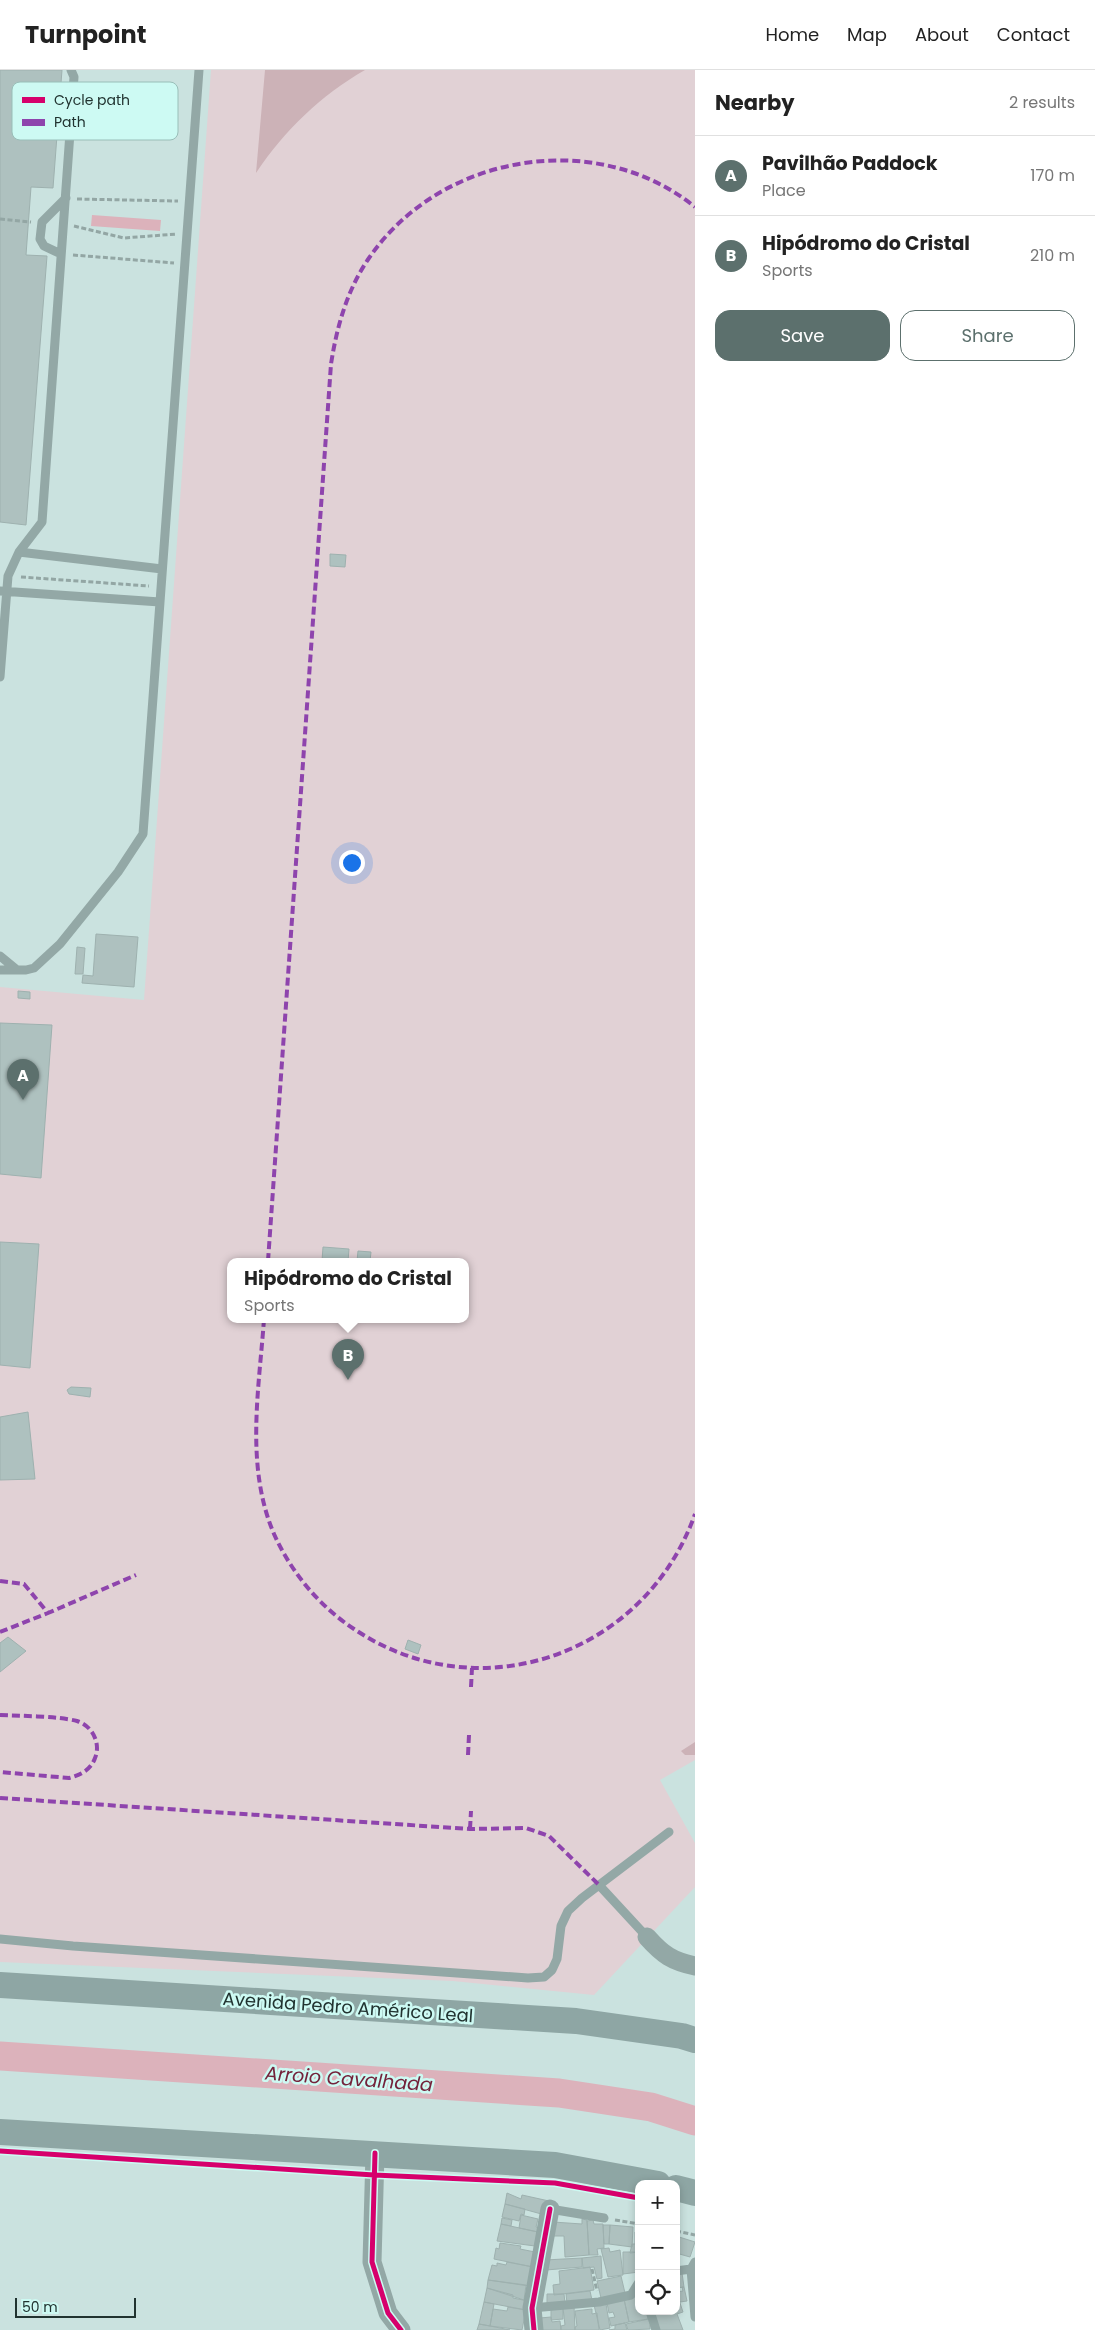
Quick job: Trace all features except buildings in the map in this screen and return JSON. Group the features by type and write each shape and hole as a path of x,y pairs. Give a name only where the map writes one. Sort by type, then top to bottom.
{"main road":[{"name":"Avenida Pedro Américo Leal","path":"0,1986 576,2021 682,2036 695,2040"},
{"path":"0,2132 555,2165 636,2180"},
{"path":"680,2189 695,2193"}],"street":[{"path":"647,1937 662,1954 680,1963 695,1966"},
{"path":"375,2153 372,2262 388,2313 401,2330"},
{"path":"534,2330 532,2308 550,2210"}],"lane":[{"path":"71,70 74,82"},
{"path":"0,970 34,968 60,944 112,879 143,834 199,70"},
{"path":"0,677 3,591 19,552 42,522 70,140"},
{"path":"61,254 44,246 40,239 42,222 66,198"},
{"path":"19,552 162,569"},
{"path":"3,591 160,602"},
{"path":"0,956 17,970"},
{"path":"0,1939 73,1946 528,1978 544,1976 552,1970 557,1959 561,1926 568,1911 668,1832"},
{"path":"599,1885 647,1937"},
{"path":"550,2210 604,2218"},
{"path":"679,2270 693,2265 695,2317"},
{"path":"532,2308 598,2302 631,2295 635,2288"},
{"path":"651,2315 656,2330"}],"path":[{"path":"66,198 190,201"},
{"path":"0,219 42,222"},
{"path":"64,224 124,238 187,233"},
{"path":"61,254 185,264"},
{"path":"8,576 161,586"},
{"path":"604,2218 635,2223"},
{"path":"680,2232 695,2235"},
{"path":"592,2270 598,2302"}],"shaded area":[{"path":"211,70 695,70 695,1760 660,1780 695,1843 695,1887 594,1995 453,1981 0,1962 0,987 144,1000"},
{"path":"265,70 365,70 333,91 304,115 256,173"},
{"path":"92,215 161,220 160,231 91,226"},
{"path":"695,1742 695,1755 685,1755 681,1751"}],"waterway":[{"name":"Arroio Cavalhada","path":"0,2056 559,2093 651,2107 695,2121"}],"marked path":[{"path":"268,1258 331,364 336,336 349,296 369,258 399,223 436,195 477,175 522,164 567,161 612,167 655,182 695,207"},
{"path":"264,1323 257,1400 257,1455 265,1508 274,1534 298,1575 329,1610 354,1629 402,1654 453,1666 504,1667 553,1656 598,1634 638,1603 671,1563 695,1514"},
{"path":"0,1581 24,1584 48,1613 136,1575"},
{"path":"0,1632 48,1613"},
{"path":"471,1687 472,1668"},
{"path":"0,1715 50,1717 77,1721 83,1723 91,1731 97,1747 97,1753 91,1766 81,1774 69,1778 0,1772"},
{"path":"468,1755 469,1735"},
{"path":"0,1798 470,1829 526,1828 549,1836 599,1885"},
{"path":"470,1829 471,1811"}],"cycle path":[{"path":"0,2151 374,2175 555,2183 635,2197"},
{"path":"375,2153 372,2262 388,2313 401,2330"},
{"path":"534,2330 532,2308 550,2209"}],"place":[{"name":"Pavilhão Paddock","path":"23,1100"},
{"name":"Hipódromo do Cristal","path":"348,1380"}]}
